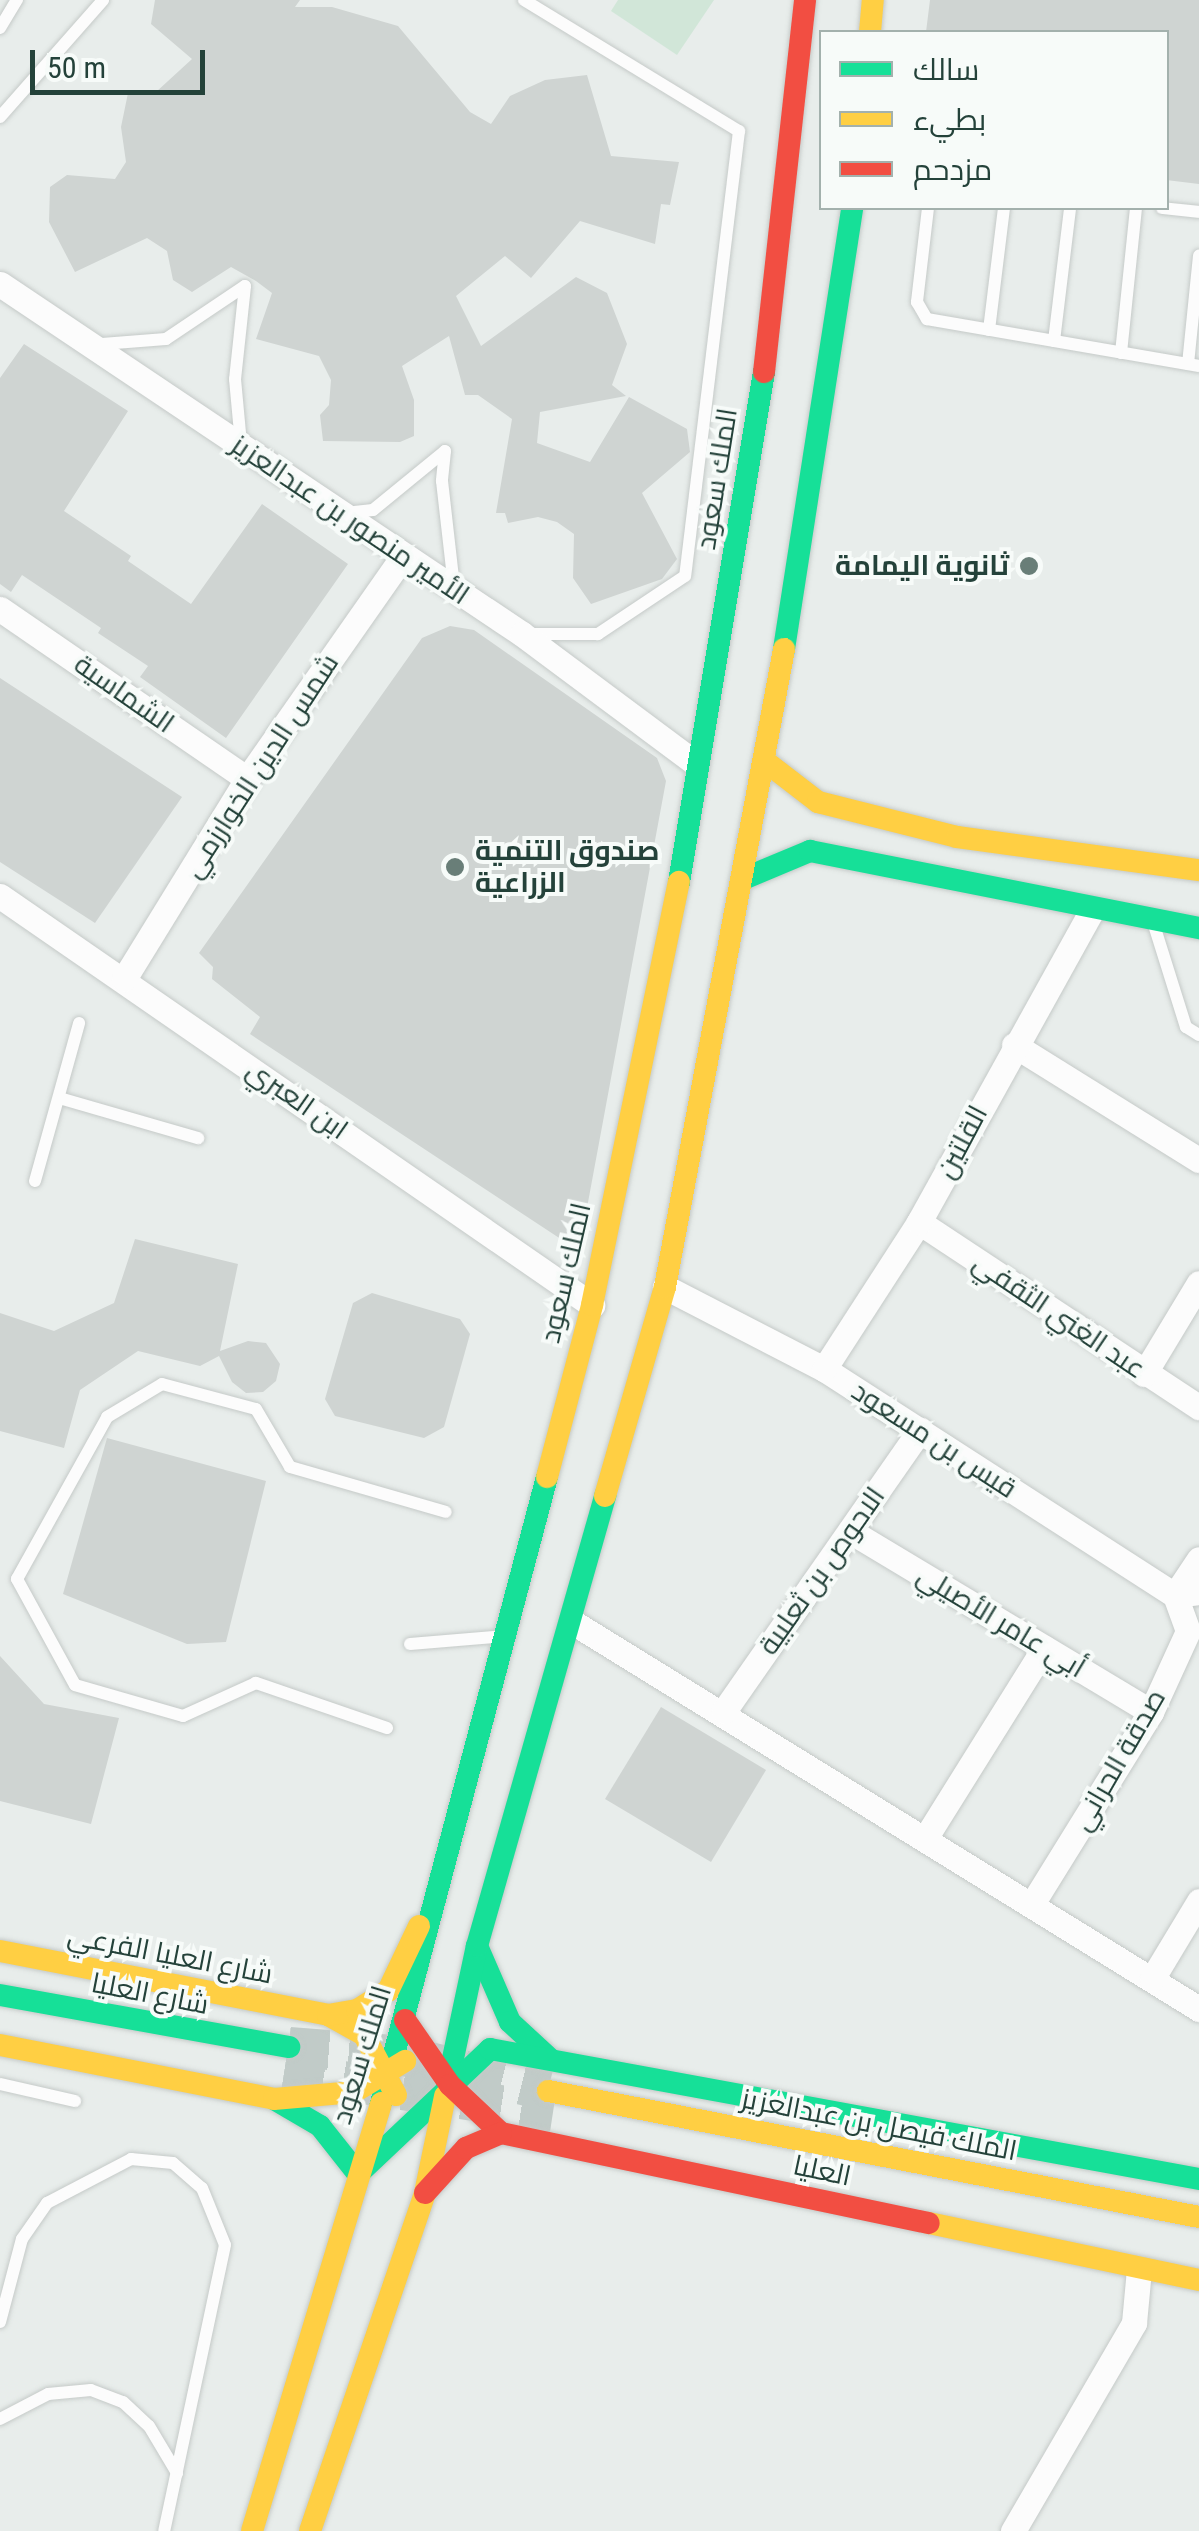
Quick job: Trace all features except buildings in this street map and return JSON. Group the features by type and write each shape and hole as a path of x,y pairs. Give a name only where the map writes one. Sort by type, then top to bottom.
{"main road":[{"name":"الملك سعود","path":"252,2531 404,2020 592,1306 670,925 695,763 755,455 805,0"},
{"path":"870,30 873,0"},
{"path":"310,2531 425,2194 477,1946 574,1623 665,1286 766,762 852,210"},
{"path":"766,762 818,802 957,836"},
{"path":"907,872 830,840 826,832 832,824 957,836 1199,870"},
{"path":"743,879 810,851 1154,924 1199,928"},
{"name":"شارع العليا الفرعي","path":"328,2015 357,2010 388,1992 445,1870"},
{"path":"477,1946 510,2022 551,2060"},
{"name":"شارع العليا الفرعي","path":"0,1951 328,2015 364,2036 430,2169"},
{"name":"شارع العليا","path":"0,1994 289,2048"},
{"name":"شارع العليا","path":"0,2019 152,2049"},
{"path":"404,2020 450,2086 501,2134 466,2148 425,2194"},
{"path":"0,2045 274,2099 354,2092 464,2022"},
{"path":"274,2099 320,2126 358,2174 490,2049 1199,2179"},
{"name":"الملك فيصل بن عبدالعزيز","path":"1199,2218 550,2102 1199,2237"},
{"name":"العليا","path":"501,2134 1199,2280"}],"street":[{"name":"الأمير منصور بن عبدالعزيز","path":"0,284 522,634 695,763"},
{"name":"شمس الدين الخوارزمي","path":"124,979 247,779 403,556"},
{"name":"الشماسية","path":"0,609 247,779"},
{"name":"ابن العبري","path":"0,896 592,1306"},
{"name":"القلتين","path":"824,1369 919,1222 1092,910"},
{"path":"1014,1045 1199,1160"},
{"name":"عبد الغني الثقفي","path":"919,1222 1199,1407"},
{"path":"1144,1374 1199,1282"},
{"name":"قيس بن مسعود","path":"665,1286 824,1369 1187,1593"},
{"name":"الاحوص بن ثعلبية","path":"724,1712 920,1430"},
{"name":"أبي عامر الأصيلي","path":"850,1531 1151,1712"},
{"path":"1187,1593 1199,1558"},
{"name":"صدقة الحراني","path":"1032,1904 1151,1712 1188,1631 1187,1593"},
{"path":"574,1623 1199,2008"},
{"path":"926,1838 1044,1648"},
{"path":"1152,1979 1199,1900"},
{"path":"1012,2531 1134,2323 1139,2269"}],"lane":[{"path":"0,28 17,0"},
{"path":"0,116 103,0"},
{"path":"522,634 598,634 684,576 740,131 524,0"},
{"path":"1169,209 1199,212"},
{"path":"928,210 917,302 927,319 1194,365 1199,256"},
{"path":"989,330 1004,210"},
{"path":"1054,341 1070,210"},
{"path":"1122,353 1136,210"},
{"path":"0,272 25,300"},
{"path":"83,340 117,348 166,339 245,286 235,380 242,447"},
{"path":"340,514 373,510 446,451 442,481 455,590"},
{"path":"1154,924 1186,1027 1199,1035"},
{"path":"36,1181 79,1023"},
{"path":"59,1098 198,1138"},
{"path":"387,1728 256,1683 183,1716 75,1685 17,1579 107,1418 162,1384 256,1410 290,1467 446,1512"},
{"path":"410,1644 491,1642 514,1606"},
{"path":"0,2084 74,2101"},
{"path":"0,2322 22,2239 47,2203 131,2159 173,2163 202,2188 225,2245 164,2531"},
{"path":"0,2419 48,2394 91,2390 123,2402 148,2426 177,2473"}],"green space":[{"path":"618,0 714,0 677,55 611,11"}],"tunnel":[{"path":"289,2047 405,2056 548,2091"},
{"path":"284,2072 553,2113"}],"traffic: fast":[{"path":"784,649 852,210"},
{"path":"679,882 764,372"},
{"path":"743,879 810,851 1199,928"},
{"path":"381,2103 547,1477"},
{"path":"445,2096 477,1946 605,1496"},
{"path":"477,1946 510,2022 550,2059"},
{"path":"0,1995 289,2047"},
{"path":"274,2099 320,2126 358,2174 490,2049 1199,2179"}],"traffic: slow":[{"path":"870,30 873,0"},
{"path":"605,1496 665,1287 784,649"},
{"path":"766,762 818,802 957,837 1199,870"},
{"path":"547,1477 592,1305 679,882"},
{"path":"328,2015 357,2010 388,1991 419,1926"},
{"path":"0,1951 328,2015 364,2035 396,2095"},
{"path":"0,2045 274,2099 354,2092 405,2061"},
{"path":"548,2091 1199,2217"},
{"path":"310,2531 425,2193 445,2096"},
{"path":"252,2531 381,2103"},
{"path":"929,2223 1199,2280"}],"traffic: jam":[{"path":"764,372 805,0"},
{"path":"405,2020 450,2085 501,2133 929,2223"},
{"path":"425,2193 466,2148 501,2133"}],"place":[{"name":"ثانوية اليمامة","path":"1029,566"},
{"name":"صندوق التنمية الزراعية","path":"455,867"}]}
